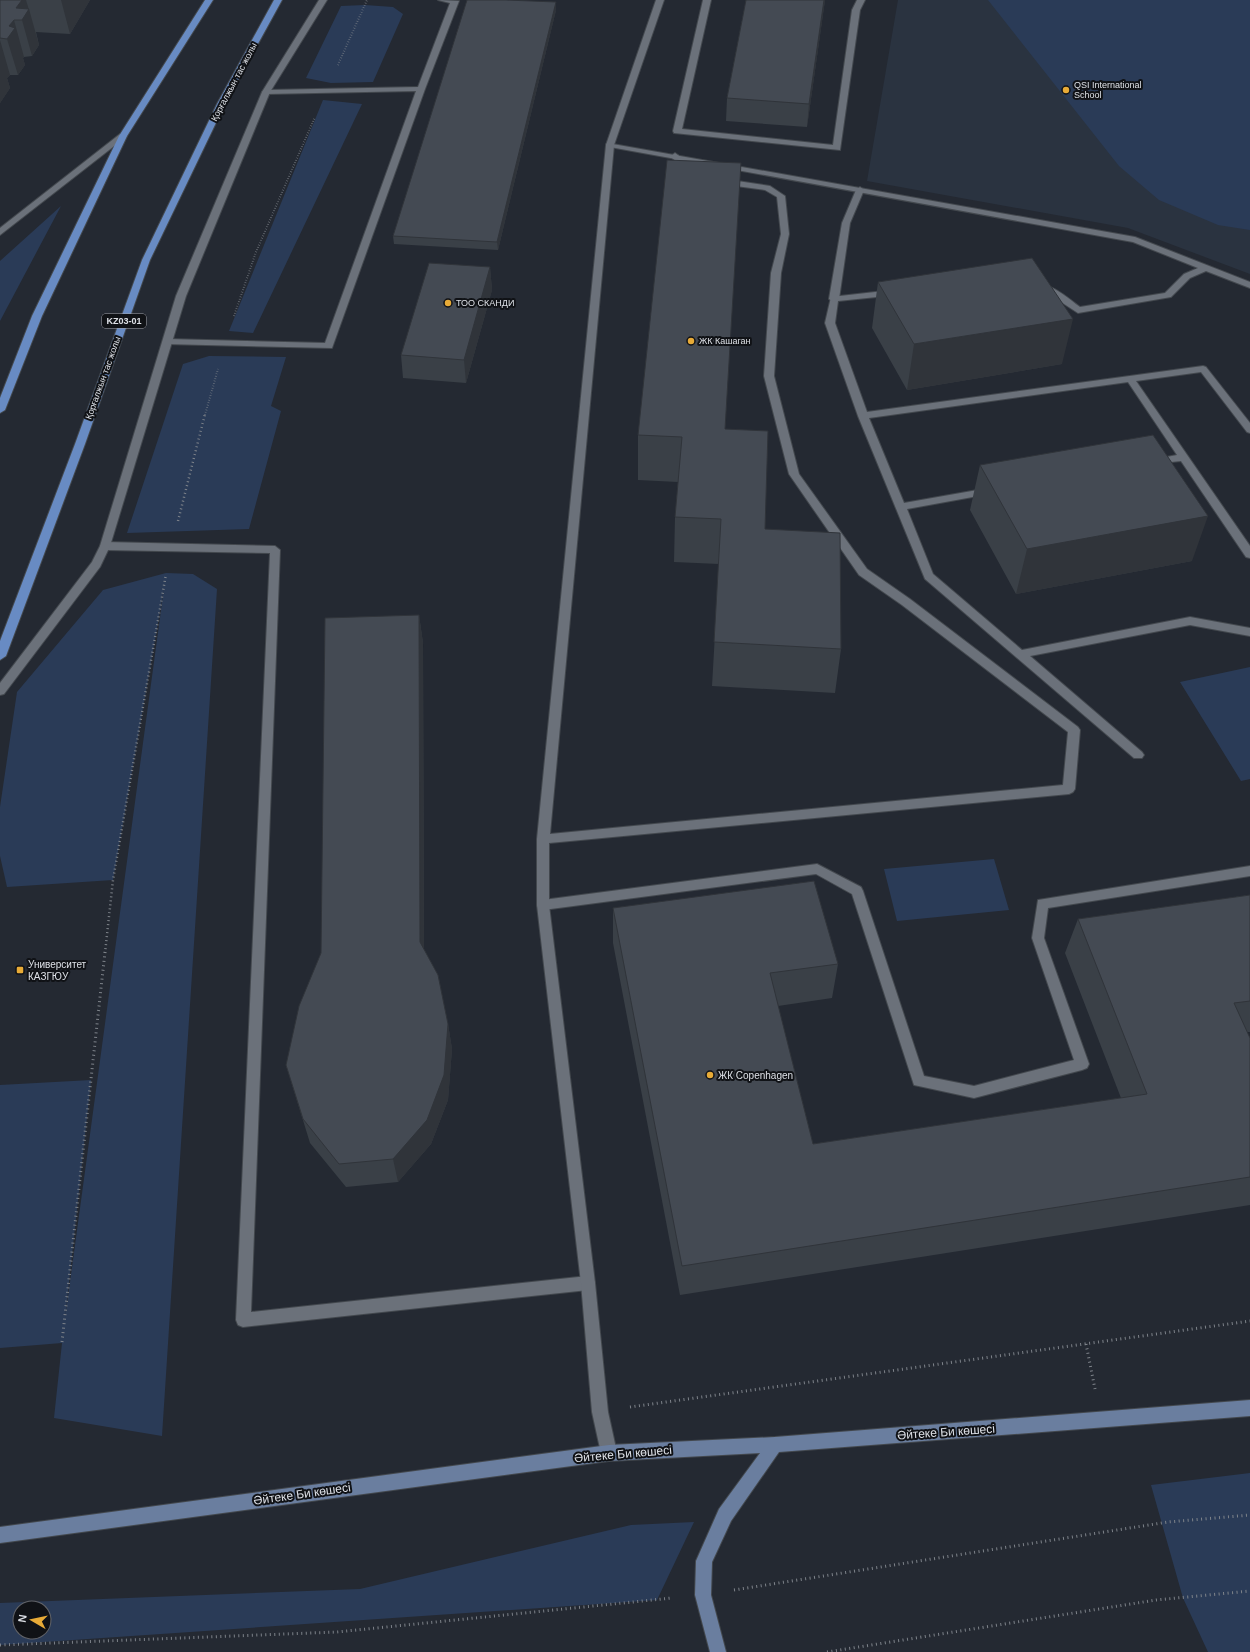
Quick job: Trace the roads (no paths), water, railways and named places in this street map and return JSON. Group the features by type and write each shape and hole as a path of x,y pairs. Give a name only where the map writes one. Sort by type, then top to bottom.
{"main road":[{"path":"0,410 37,316 123,136 160,75 209,0"},
{"name":"Қорғалжын тас жолы","path":"0,656 80,444 146,260 221,104 278,0"}],"street":[{"path":"0,691 96,564 105,546 181,296 266,92 323,0"},
{"path":"168,342 225,342 329,346 455,0 442,0"},
{"path":"609,1453 600,1412 588,1283 543,905 543,839 610,145 660,0"},
{"path":"707,0 677,131 838,148 856,10 861,0"},
{"path":"266,92 422,89"},
{"path":"0,232 123,136"},
{"path":"610,145 1135,240 1250,285"},
{"path":"675,156 695,172 702,174"},
{"path":"543,839 1069,789 1074,730 906,602 863,572 794,474 770,376 776,273 786,234 781,196 767,188 715,179"},
{"path":"860,190 846,223 830,323 863,416 929,576 1138,755"},
{"path":"1034,283 1058,295 1078,310 1168,296 1187,276 1206,268"},
{"path":"834,299 902,292"},
{"path":"863,416 1203,369 1250,430"},
{"path":"1130,379 1250,554"},
{"path":"1144,464 1183,456"},
{"path":"900,507 1002,489"},
{"path":"105,546 275,550 243,1320 588,1283"},
{"path":"1021,654 1190,621 1250,632"},
{"path":"543,905 817,869 857,891 919,1081 974,1092 1082,1064 1038,938 1042,904 1250,871"},
{"name":"Әйтеке Би көшесі","path":"0,1535 609,1453 775,1445 1250,1408"},
{"path":"718,1652 703,1595 704,1561 725,1515 775,1445"}],"place":[{"name":"QSI International School","path":"1066,90"},
{"name":"ТОО СКАНДИ","path":"448,303"},
{"name":"ЖК Кашаган","path":"691,341"},
{"name":"Университет КАЗГЮУ","path":"20,970"},
{"name":"ЖК Copenhagen","path":"710,1075"}]}
